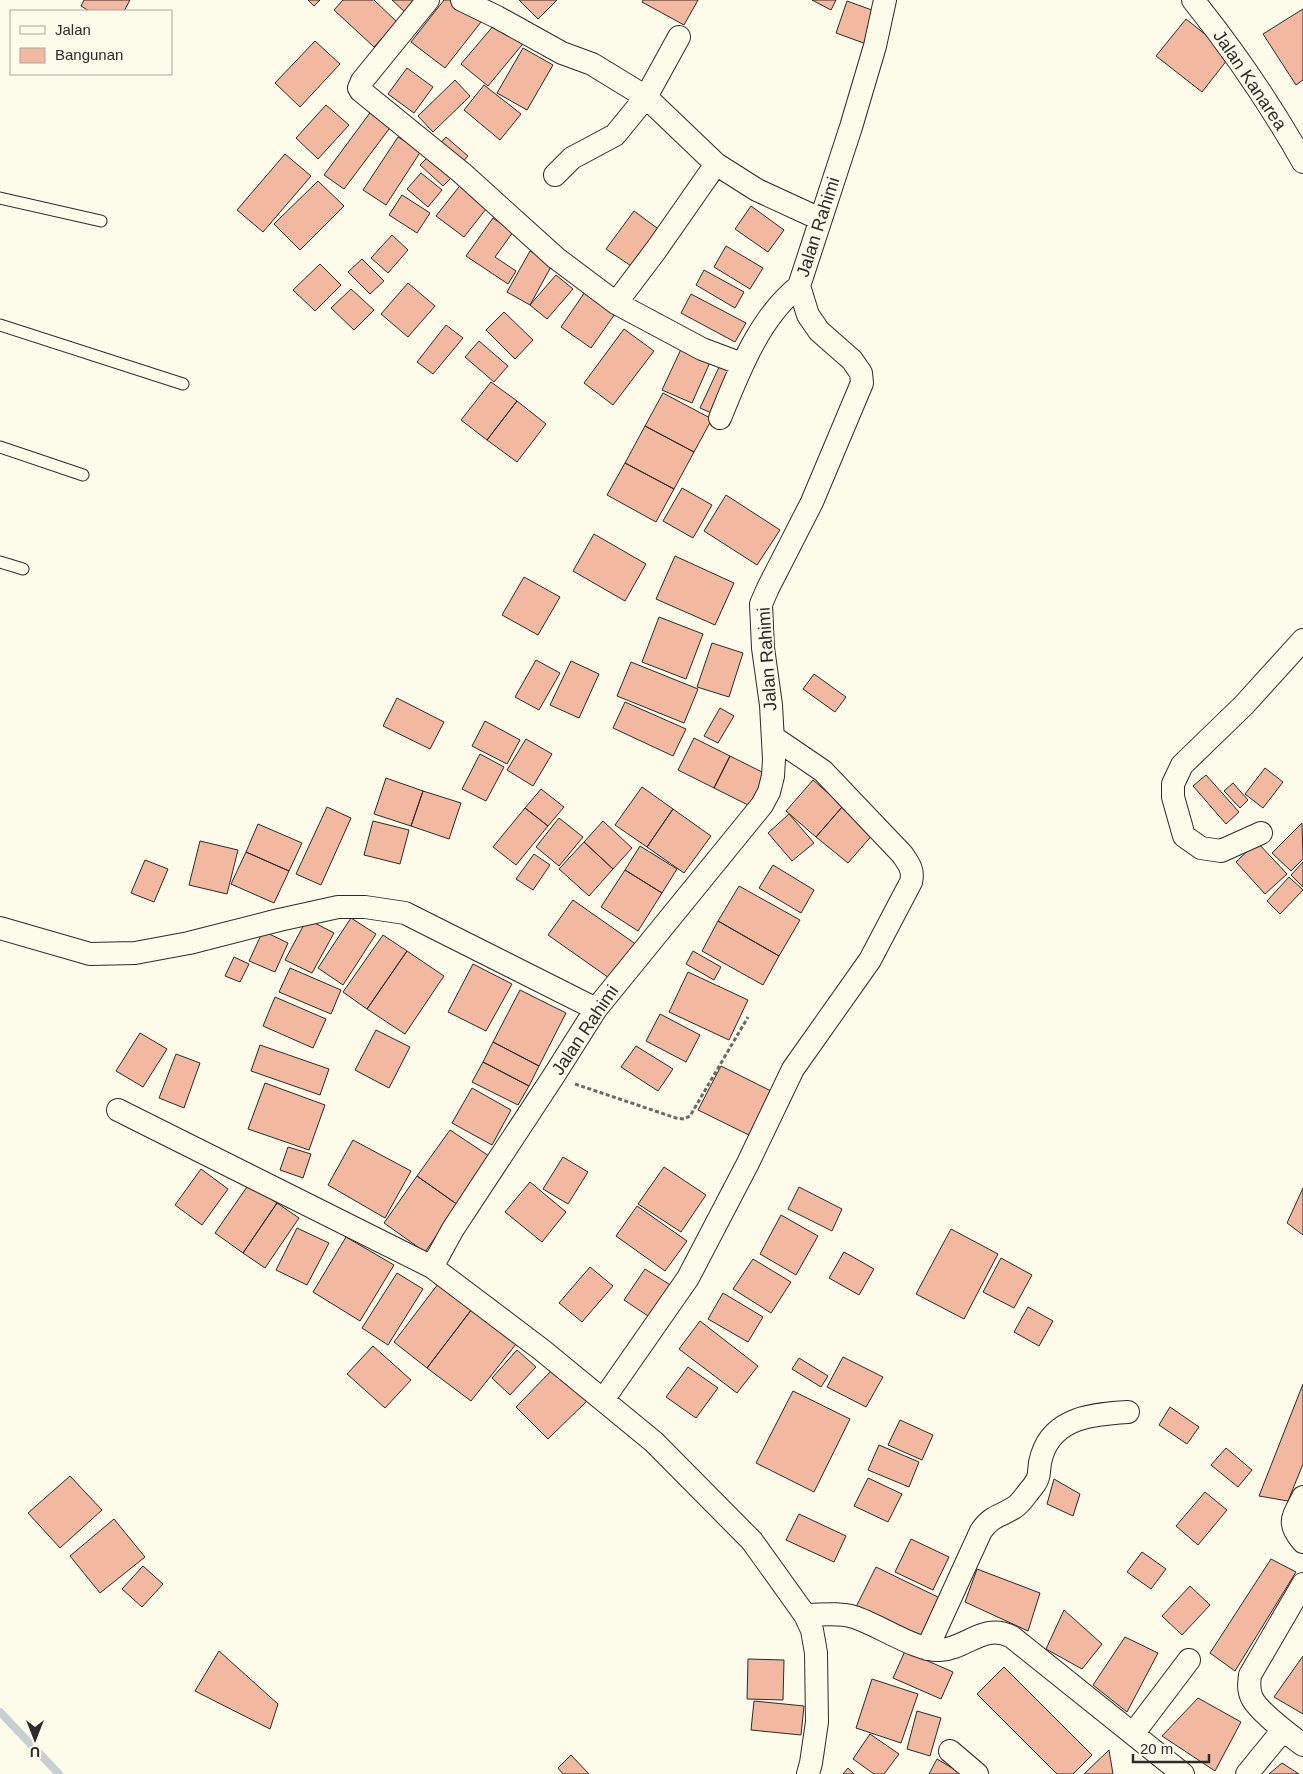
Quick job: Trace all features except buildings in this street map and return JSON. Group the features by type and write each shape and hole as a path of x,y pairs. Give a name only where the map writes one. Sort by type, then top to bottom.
{"street":[{"path":"428,0 362,81 359,88 361,91 462,173 556,258 616,303 702,350 742,364"},
{"path":"462,0 498,16 562,53 592,64 646,97 716,164 757,190 820,219"},
{"name":"Jalan Rahimi","path":"432,1267 453,1229 554,1077 596,1008 762,806 769,792 773,776 773,737 771,705 763,648 761,604 812,502 862,383 861,373 852,360 819,331 808,315 799,286 851,127 872,55 885,0"},
{"name":"Jalan Kanarea","path":"1193,0 1266,99 1303,162"},
{"path":"555,175 572,158 615,135 646,97 679,37"},
{"path":"616,303 656,250 716,164"},
{"path":"720,418 742,364 770,317 785,297 799,286"},
{"path":"1261,833 1220,851 1202,848 1184,836 1174,797 1173,784 1182,765 1244,705 1303,640"},
{"path":"603,1400 688,1278 794,1070 870,960 911,882 912,868 902,854 823,771 773,737"},
{"path":"0,928 90,954 135,953 189,943 280,920 338,908 365,907 405,912 596,1008"},
{"path":"118,1110 432,1267 542,1350 654,1442 752,1541 805,1615 812,1630 816,1653 817,1722 808,1774"},
{"path":"928,1649 981,1531 987,1522 1017,1506 1037,1482 1040,1476 1040,1459 1047,1443 1064,1425 1075,1419 1128,1412"},
{"path":"1303,1497 1292,1523 1294,1530 1303,1542"},
{"path":"1303,1584 1250,1675 1248,1684 1253,1701 1283,1730 1303,1744"},
{"path":"805,1615 838,1614 853,1616 928,1649 944,1649 989,1632 1005,1633 1183,1774"},
{"path":"1133,1734 1189,1660"},
{"path":"1246,1774 1283,1730"},
{"path":"950,1750 977,1774"}],"lane":[{"path":"0,198 101,221"},
{"path":"0,325 183,384"},
{"path":"0,446 83,475"},
{"path":"0,562 23,570"}],"path":[{"path":"554,1077 676,1118 684,1118 690,1116 748,1017"}],"waterway":[{"path":"0,1712 59,1774"}]}
